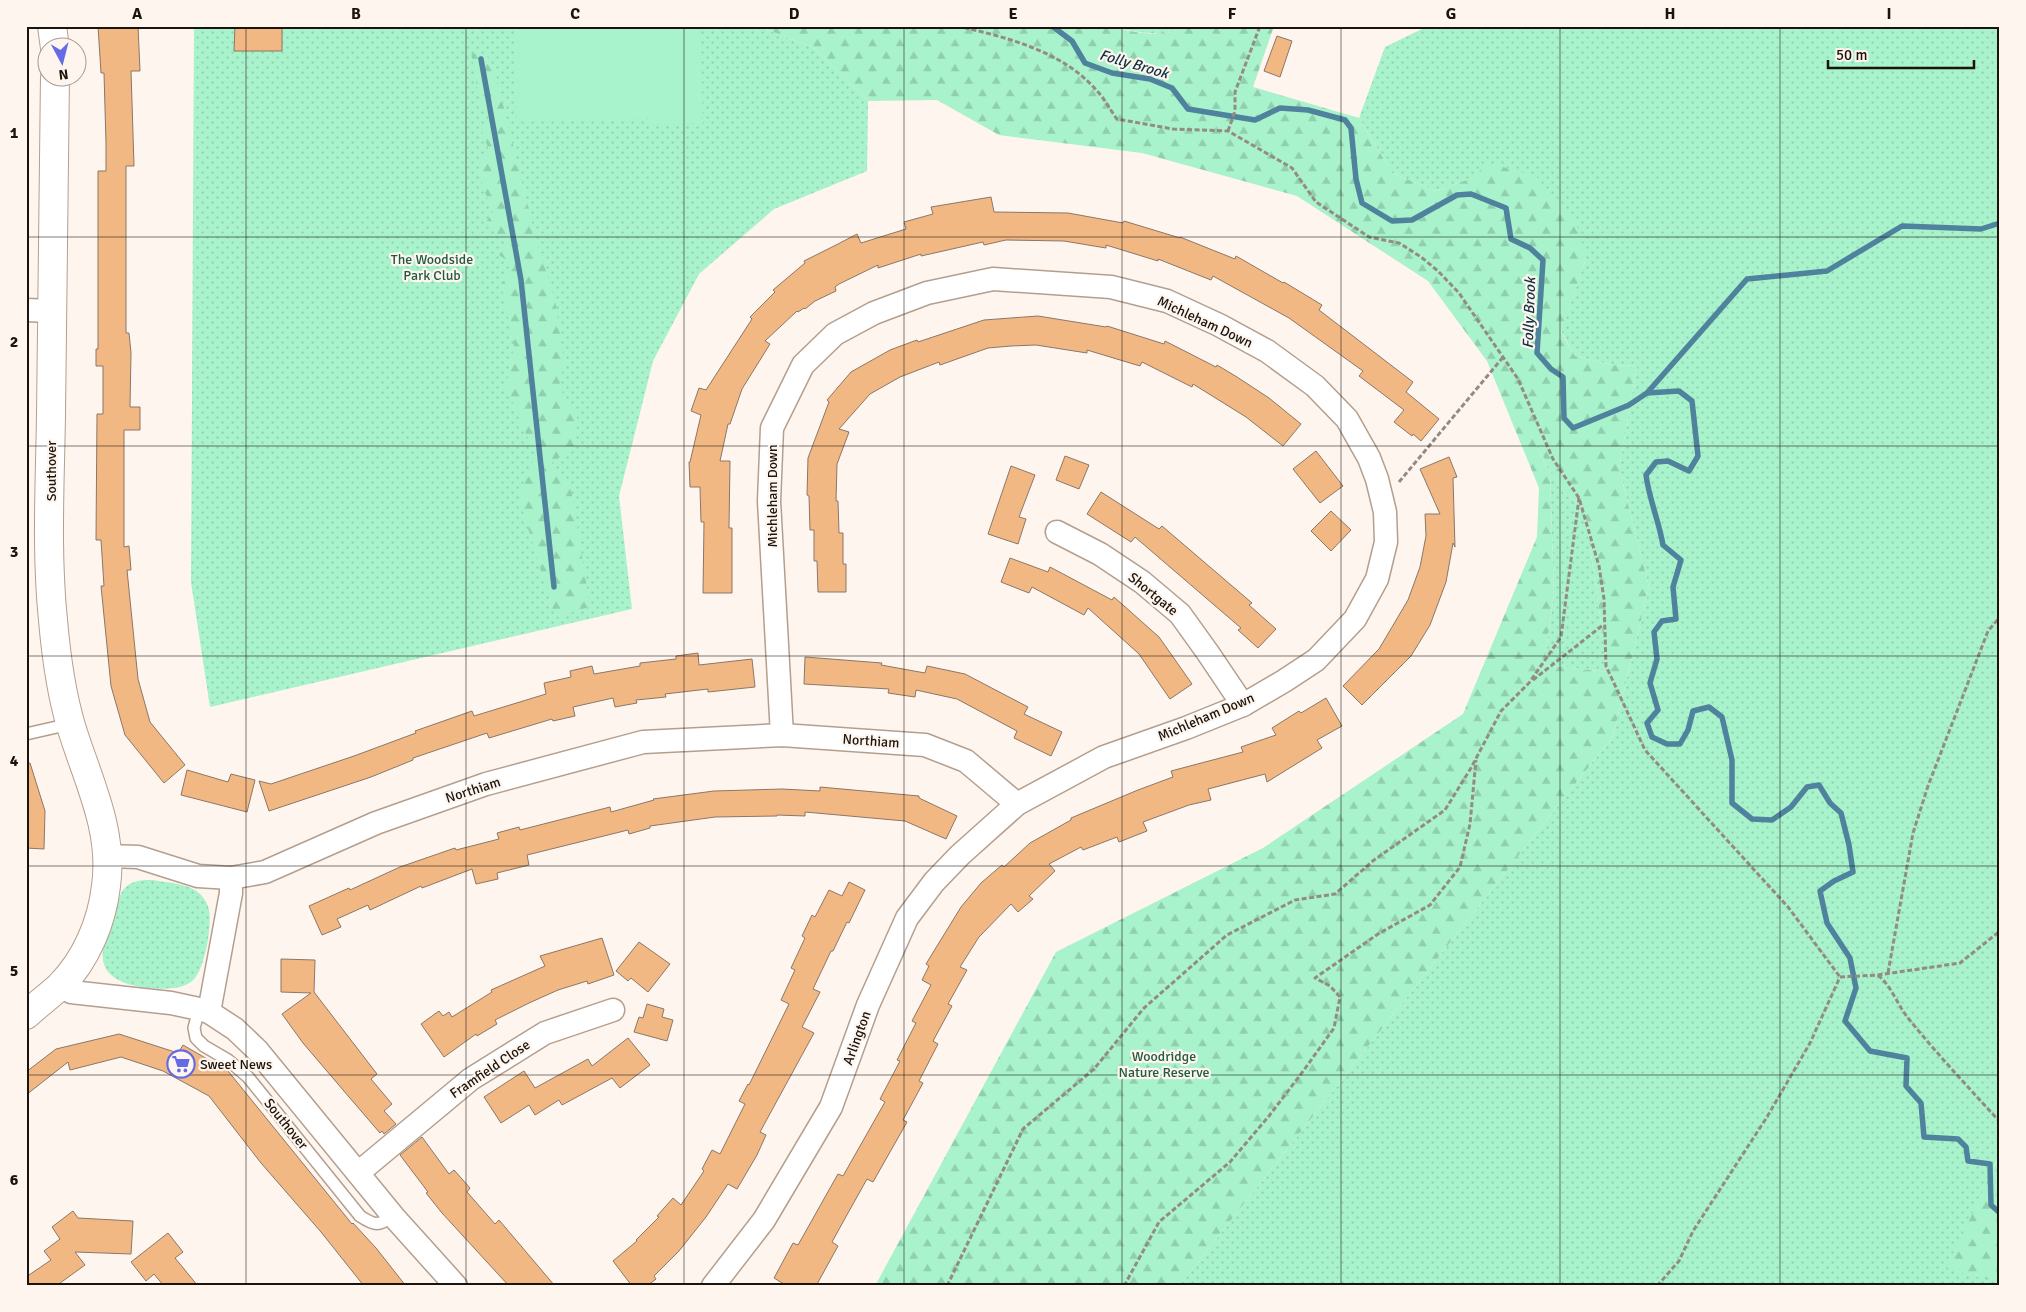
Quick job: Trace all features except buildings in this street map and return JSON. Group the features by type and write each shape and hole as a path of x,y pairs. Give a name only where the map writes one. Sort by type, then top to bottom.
{"street":[{"name":"Southover","path":"54,88 39,310 52,617 57,658 70,724 103,822 108,856"},
{"name":"Michleham Down","path":"782,735 769,500 772,428 803,365 835,334 874,313 926,293 993,280 1111,287 1167,301 1219,325 1267,351 1315,386 1347,419 1369,458 1385,512 1386,542 1377,579 1355,620 1316,660 1243,705 1186,728 1104,757 1017,804"},
{"name":"Shortgate","path":"1057,532 1100,554 1142,582 1180,614 1243,705"},
{"name":"Northiam","path":"108,856 138,858 198,876 231,878 265,872 376,823 486,784 643,742 782,735 925,745 966,761 1017,804"},
{"name":"Arlington","path":"713,1286 764,1220 831,1107 868,1004 907,918 934,882 960,855 1017,804"},
{"path":"26,1015 61,985 79,961 93,936 102,913 107,885 108,856"},
{"name":"Southover","path":"204,1011 231,893 231,878"},
{"name":"Southover","path":"61,985 71,992 171,1003 204,1011 234,1029 257,1050 393,1216 456,1286"},
{"name":"Framfield Close","path":"358,1172 471,1079 545,1033 613,1010"}],"lane":[{"path":"26,734 70,724"},
{"name":"Southover","path":"204,1011 194,1028 196,1038 204,1046 228,1060 248,1077 360,1216 371,1224 382,1224 393,1216"},
{"path":"273,1107 292,1091"}],"path":[{"path":"956,26 999,36 1064,62 1097,90 1117,119 1173,129 1228,131 1292,168 1316,202 1323,207 1369,237 1399,243 1438,271 1459,293 1518,378 1554,459 1579,498 1599,566 1604,598 1606,666 1645,750 1788,907 1840,977"},
{"path":"1228,131 1234,111 1236,92 1260,26"},
{"path":"1381,496 1397,485 1504,356"},
{"path":"1529,683 1561,637 1579,498"},
{"path":"1888,974 1913,833 1928,786 1988,631 2000,617"},
{"path":"947,1286 1023,1129 1094,1069 1144,1008 1227,935 1294,900 1335,894 1374,860 1445,810 1501,711 1529,683 1604,625"},
{"path":"1124,1286 1159,1222 1230,1162 1269,1116 1334,1028 1340,997 1330,986 1315,978 1378,934 1430,905 1460,867 1470,824 1476,757"},
{"path":"1840,977 1888,974 1960,963 2000,931"},
{"path":"1878,975 1887,983 1904,1013 1936,1053 2000,1122"},
{"path":"1656,1286 1680,1262 1693,1231 1767,1117 1810,1043 1840,977"}],"green space":[{"name":"The Woodside Park Club","path":"194,26 758,26 814,48 868,101 867,171 774,209 699,274 653,361 619,496 632,609 210,707 191,582"},
{"path":"514,26 701,26 703,123 651,125 651,118 517,122"},
{"name":"Woodridge Nature Reserve","path":"758,26 1114,26 1139,33 1160,34 1177,30 1183,26 1274,26 1253,87 1359,118 1392,173 1436,191 1472,178 1488,163 1536,176 1576,222 1586,258 1561,332 1575,356 1612,365 1637,366 1619,468 1649,587 1613,736 1179,1286 875,1286 1056,952 1263,848 1463,714 1537,537 1539,488 1487,361 1428,281 1297,196 1142,153 999,135 937,100 868,101 814,48","holes":["1529,431 1565,495 1578,502 1585,512 1608,672 1544,665 1554,594 1550,473"]},
{"path":"1183,26 1169,33 1160,34 1114,27"},
{"path":"1428,26 2000,26 2000,1155 1994,1166 2000,1169 2000,1286 1179,1286 1613,736 1649,587 1619,468 1637,366 1612,365 1575,356 1561,331 1586,258 1472,178 1436,191 1392,173 1359,118 1385,47"},
{"path":"471,53 486,54 496,76 537,243 555,299 564,362 559,387 577,417 576,445 548,466 570,482 590,607 555,617 519,498 535,455 506,387 514,346 501,285 515,266 499,255 506,243 485,224 494,210 483,189 480,165 489,150 481,129 492,118 480,102"},
{"path":"1523,419 1565,495 1578,502 1585,512 1608,672 1544,665 1554,594 1550,473"},
{"path":"153,880 190,888 195,890 206,901 210,917 204,959 196,977 186,985 171,988 155,988 124,983 110,974 103,960 105,942 122,892 133,883"},
{"path":"2000,1155 2000,1283 1946,1269"}],"waterway":[{"name":"Folly Brook","path":"1052,26 1072,41 1085,63 1112,73 1150,79 1172,88 1188,109 1255,120 1280,108 1308,110 1345,120 1351,128 1356,179 1362,203 1392,221 1412,220 1457,195 1471,194 1506,208 1511,239 1530,248 1543,260 1537,353 1551,369 1563,377 1564,418 1573,428 1629,405 1647,393 1679,391 1692,401 1698,456 1689,471 1668,461 1656,462 1646,475 1663,545 1681,560 1673,587 1676,619 1662,621 1654,632 1657,659 1650,683 1658,710 1647,723 1652,737 1667,744 1680,744 1688,730 1693,711 1709,707 1722,717 1732,760 1732,803 1752,819 1772,820 1791,807 1807,787 1819,785 1830,803 1841,813 1853,872 1834,881 1820,891 1827,923 1850,958 1856,988 1845,1021 1870,1051 1907,1058 1906,1086 1921,1103 1924,1137 1958,1139 1966,1147 1968,1161 1990,1164 1991,1205 2000,1213"},
{"path":"481,59 521,280 554,587"},
{"path":"1647,393 1747,279 1827,271 1902,226 1981,229 2000,223"}],"place":[{"name":"Sweet News","path":"181,1064"}]}
